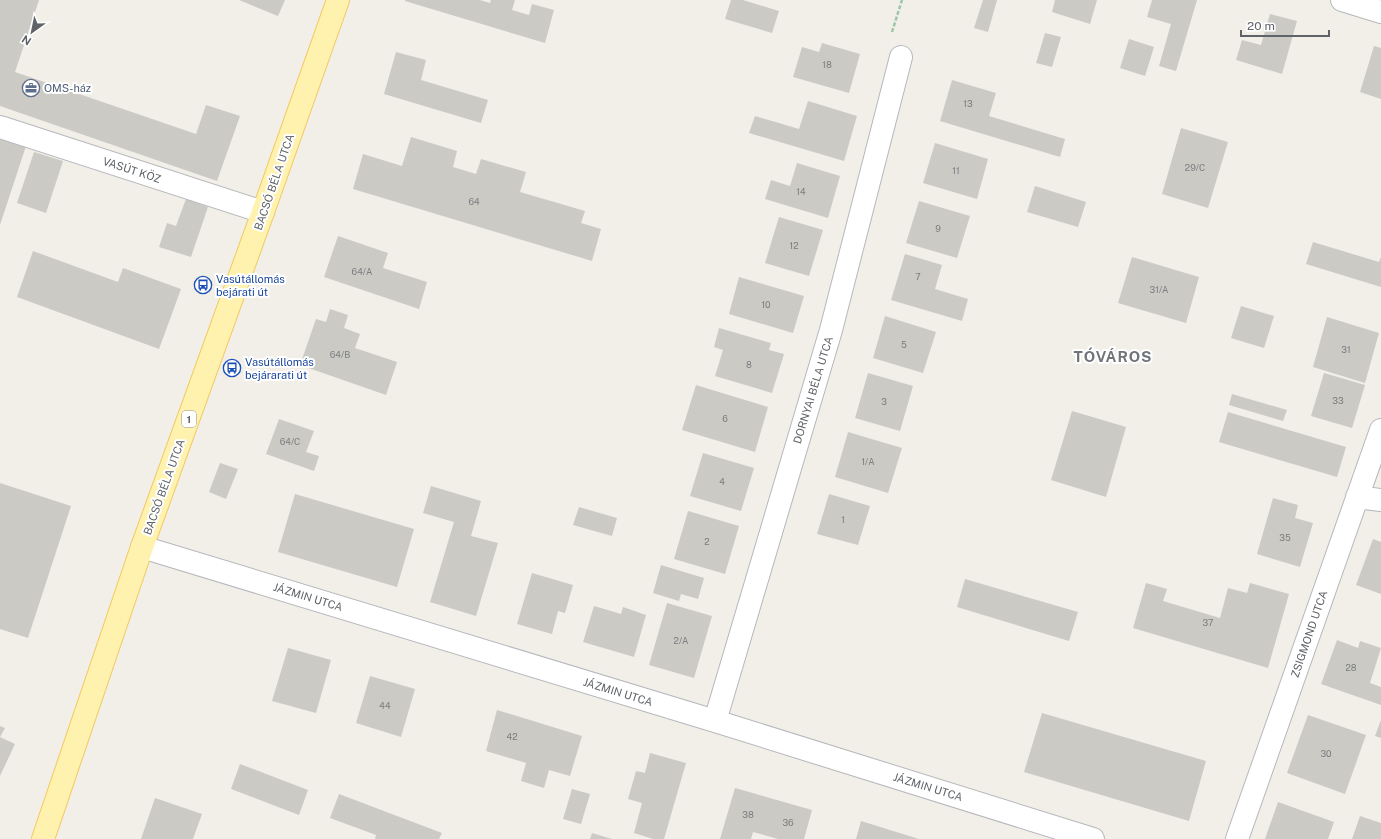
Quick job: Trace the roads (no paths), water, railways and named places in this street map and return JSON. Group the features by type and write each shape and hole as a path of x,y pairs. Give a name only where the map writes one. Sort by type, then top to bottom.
{"main road":[{"name":"BACSÓ BÉLA UTCA","path":"43,839 142,547 338,0"}],"street":[{"path":"1342,0 1381,12"},
{"name":"DORNYAI BÉLA UTCA","path":"715,721 831,330 901,57"},
{"name":"VASÚT KÖZ","path":"0,127 263,212"},
{"name":"ZSIGMOND UTCA","path":"1237,839 1381,430"},
{"path":"1357,497 1381,500"},
{"name":"JÁZMIN UTCA","path":"142,547 715,721 1093,839"}],"place":[{"name":"OMS-ház","path":"31,88"},
{"name":"Vasútállomás bejárati út","path":"203,285"},
{"name":"Vasútállomás bejárarati út","path":"232,368"}],"district":[{"name":"TÓVÁROS","path":"1113,357"}]}
